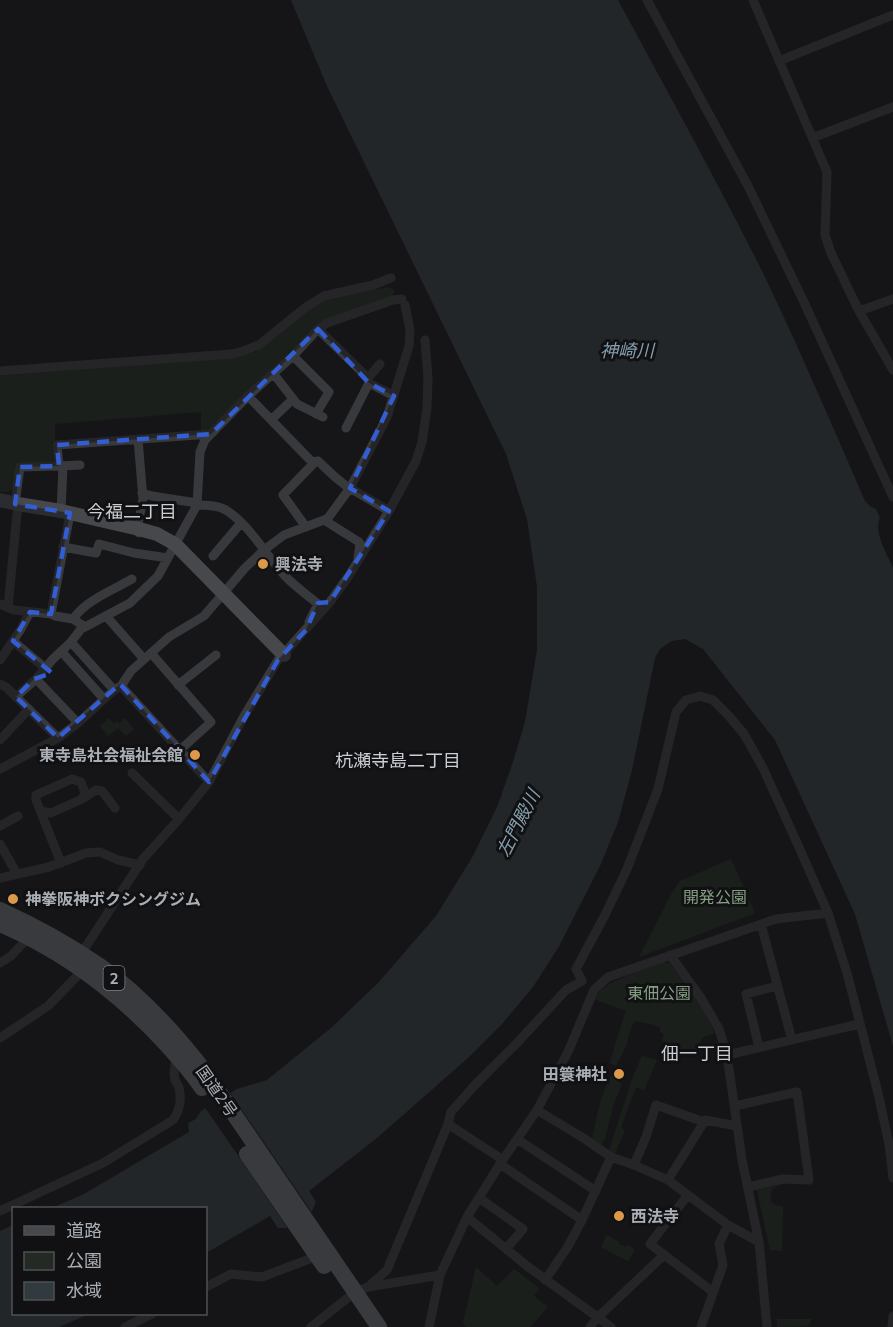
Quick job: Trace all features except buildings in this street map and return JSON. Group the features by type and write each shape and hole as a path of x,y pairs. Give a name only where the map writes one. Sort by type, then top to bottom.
{"highway":[{"name":"国道2号","path":"0,910 30,924 82,962 177,1056 201,1076"},
{"name":"国道2号","path":"0,924 82,962 101,967 148,1007 182,1042 201,1076 322,1254 356,1292 380,1327"},
{"name":"国道2号","path":"356,1292 365,1327"}],"street":[{"path":"647,0 748,186 893,497"},
{"path":"753,0 827,172 825,235 831,253 858,311 893,370"},
{"path":"779,61 893,15"},
{"path":"812,138 893,107"},
{"path":"0,370 232,354 259,345 306,307 324,296 373,285 392,278"},
{"path":"858,311 893,298"},
{"path":"0,769 58,738 78,723 169,637 204,616 245,568 264,550 284,535 328,518 350,488 379,434 394,396 409,346 410,330 404,302 393,300 327,323 318,329 293,356 204,440 200,453 197,504 158,576 130,603 81,629 72,642 16,697"},
{"path":"318,329 368,381 394,396"},
{"path":"0,1038 48,1006 82,962 140,865 209,782 244,716 278,660 330,602 389,511 416,461 422,442 427,408 428,378 425,340"},
{"path":"273,373 297,404 320,416 329,392 293,356"},
{"path":"346,428 368,381 380,364"},
{"path":"248,396 314,463"},
{"path":"271,420 293,399"},
{"path":"51,614 63,547 65,512 57,445 211,434"},
{"path":"138,439 143,499 138,524 139,531"},
{"path":"306,527 283,495 318,461 350,488 389,511"},
{"path":"80,465 20,467 4,605 14,610 74,618 86,627"},
{"path":"142,493 223,508 241,523 287,578 317,603 330,602"},
{"path":"0,500 65,512 157,534 176,544 284,655"},
{"path":"324,520 359,542 357,556 359,560"},
{"path":"213,556 241,523"},
{"path":"63,547 96,553 99,544 134,554 168,558"},
{"path":"74,618 92,601 132,579"},
{"path":"306,630 317,603"},
{"path":"0,660 30,612"},
{"path":"106,616 178,685 211,722 180,750"},
{"path":"13,641 45,668"},
{"path":"72,642 209,782"},
{"path":"61,651 104,699"},
{"path":"178,685 216,655"},
{"path":"36,679 78,723"},
{"path":"0,684 6,687 58,738"},
{"path":"582,981 576,969 627,868 657,789 676,712 686,700 700,696 713,700 744,734 763,768 828,913 847,973 878,1093 889,1144 893,1178"},
{"path":"0,740 29,709"},
{"path":"132,774 141,789 180,819"},
{"path":"61,862 36,795 72,779 81,782 85,793 82,799"},
{"path":"41,811 51,813 96,790 102,791 115,808"},
{"path":"0,826 18,816"},
{"path":"0,844 17,874"},
{"path":"0,878 49,867 86,853 100,852 118,860 140,865"},
{"path":"429,1327 440,1275 467,1217 537,1110 568,1052 594,990 600,982 608,977 776,919 828,913"},
{"path":"761,924 792,1040"},
{"path":"0,963 11,956 28,938"},
{"path":"670,955 701,998 719,1029 727,1055 742,1160 759,1242 767,1327"},
{"path":"311,1327 387,1269 451,1112 566,990 582,981 600,982"},
{"path":"759,1047 746,994 777,986"},
{"path":"727,1055 859,1024"},
{"path":"0,1210 104,1163 173,1120 181,1101 174,1066 177,1056"},
{"path":"735,1106 797,1092 809,1180 783,1179 748,1187"},
{"path":"634,1165 656,1105 704,1122 705,1120 737,1126"},
{"path":"537,1110 611,1157 668,1180 728,1226 759,1242"},
{"path":"668,1180 704,1122"},
{"path":"448,1124 582,1220"},
{"path":"517,1139 596,1191"},
{"path":"545,1280 567,1248 611,1157"},
{"path":"687,1196 650,1244 713,1292"},
{"path":"479,1198 523,1229 506,1249"},
{"path":"467,1217 545,1280 611,1327"},
{"path":"701,1327 723,1265 719,1244 728,1226"},
{"path":"207,1286 231,1274 262,1277 322,1254"},
{"path":"590,1327 664,1255"},
{"path":"356,1292 440,1275"},
{"path":"125,1327 150,1315"},
{"path":"892,1327 893,1316"}],"highlighted area":[{"path":"318,329 369,383 394,396 350,488 389,511 330,602 318,603 306,630 278,660 209,782 120,684 58,738 16,697 34,679 52,673 13,641 30,612 51,614 70,513 15,504 20,467 59,466 57,445 211,434"}],"green space":[{"path":"388,287 395,291 392,297 336,317 293,352 207,432 201,432 201,413 199,412 55,424 52,462 17,464 14,489 0,492 0,376 230,358 256,352 306,311 323,301"},
{"path":"109,718 114,724 117,721 119,724 125,718 134,729 126,736 118,728 108,736 100,726"},
{"name":"開発公園","path":"731,859 755,913 639,957 680,881"},
{"name":"東佃公園","path":"665,962 670,964 699,1002 715,1033 703,1037 694,1052 676,1053 674,1045 662,1041 664,1034 660,1032 660,1027 635,1021 616,1066 610,1063 626,1011 594,999 606,986"},
{"path":"642,1056 657,1060 644,1090 636,1087 621,1127 625,1130 615,1154 609,1151 632,1079"},
{"path":"613,1073 620,1077 618,1082 622,1084 613,1106 605,1139 601,1145 592,1140 602,1097"},
{"path":"781,1185 772,1189 770,1196 772,1203 783,1206 782,1251 770,1250 757,1190"},
{"path":"607,1235 619,1244 633,1248 634,1252 628,1261 601,1247"},
{"path":"476,1267 497,1286 514,1269 539,1288 534,1296 548,1307 530,1327 466,1327 463,1323"},
{"path":"777,1319 812,1319 808,1326 777,1327"}],"water":[{"path":"291,0 618,0 763,273 865,501 876,509 880,518 879,536 893,568 893,1046 855,914 775,740 703,649 685,639 672,641 660,649 655,658 632,770 618,822 600,866 558,948 533,987 502,1024 470,1056 377,1138 309,1191 316,1202 312,1211 286,1228 278,1228 270,1216 207,1252 207,1207 54,1207 84,1194 189,1132 188,1123 196,1119 201,1111 237,1089 267,1080 331,1028 378,983 436,916 473,856 498,805 525,722 537,650 537,587 527,519 506,454 327,86"},
{"path":"12,1225 12,1315 87,1315 59,1327 0,1327 0,1231"}],"pier":[{"path":"229,1091 313,1214 289,1230 204,1106"}],"place":[{"name":"興法寺","path":"263,564"},
{"name":"東寺島社会福祉会館","path":"195,755"},
{"name":"神拳阪神ボクシングジム","path":"13,899"},
{"name":"田簑神社","path":"619,1074"},
{"name":"西法寺","path":"619,1216"}],"district":[{"name":"今福二丁目","path":"132,511"},
{"name":"杭瀬寺島二丁目","path":"398,760"},
{"name":"佃一丁目","path":"697,1053"}],"water label":[{"name":"神崎川","path":"627,350"},
{"name":"左門殿川","path":"518,823"}]}
